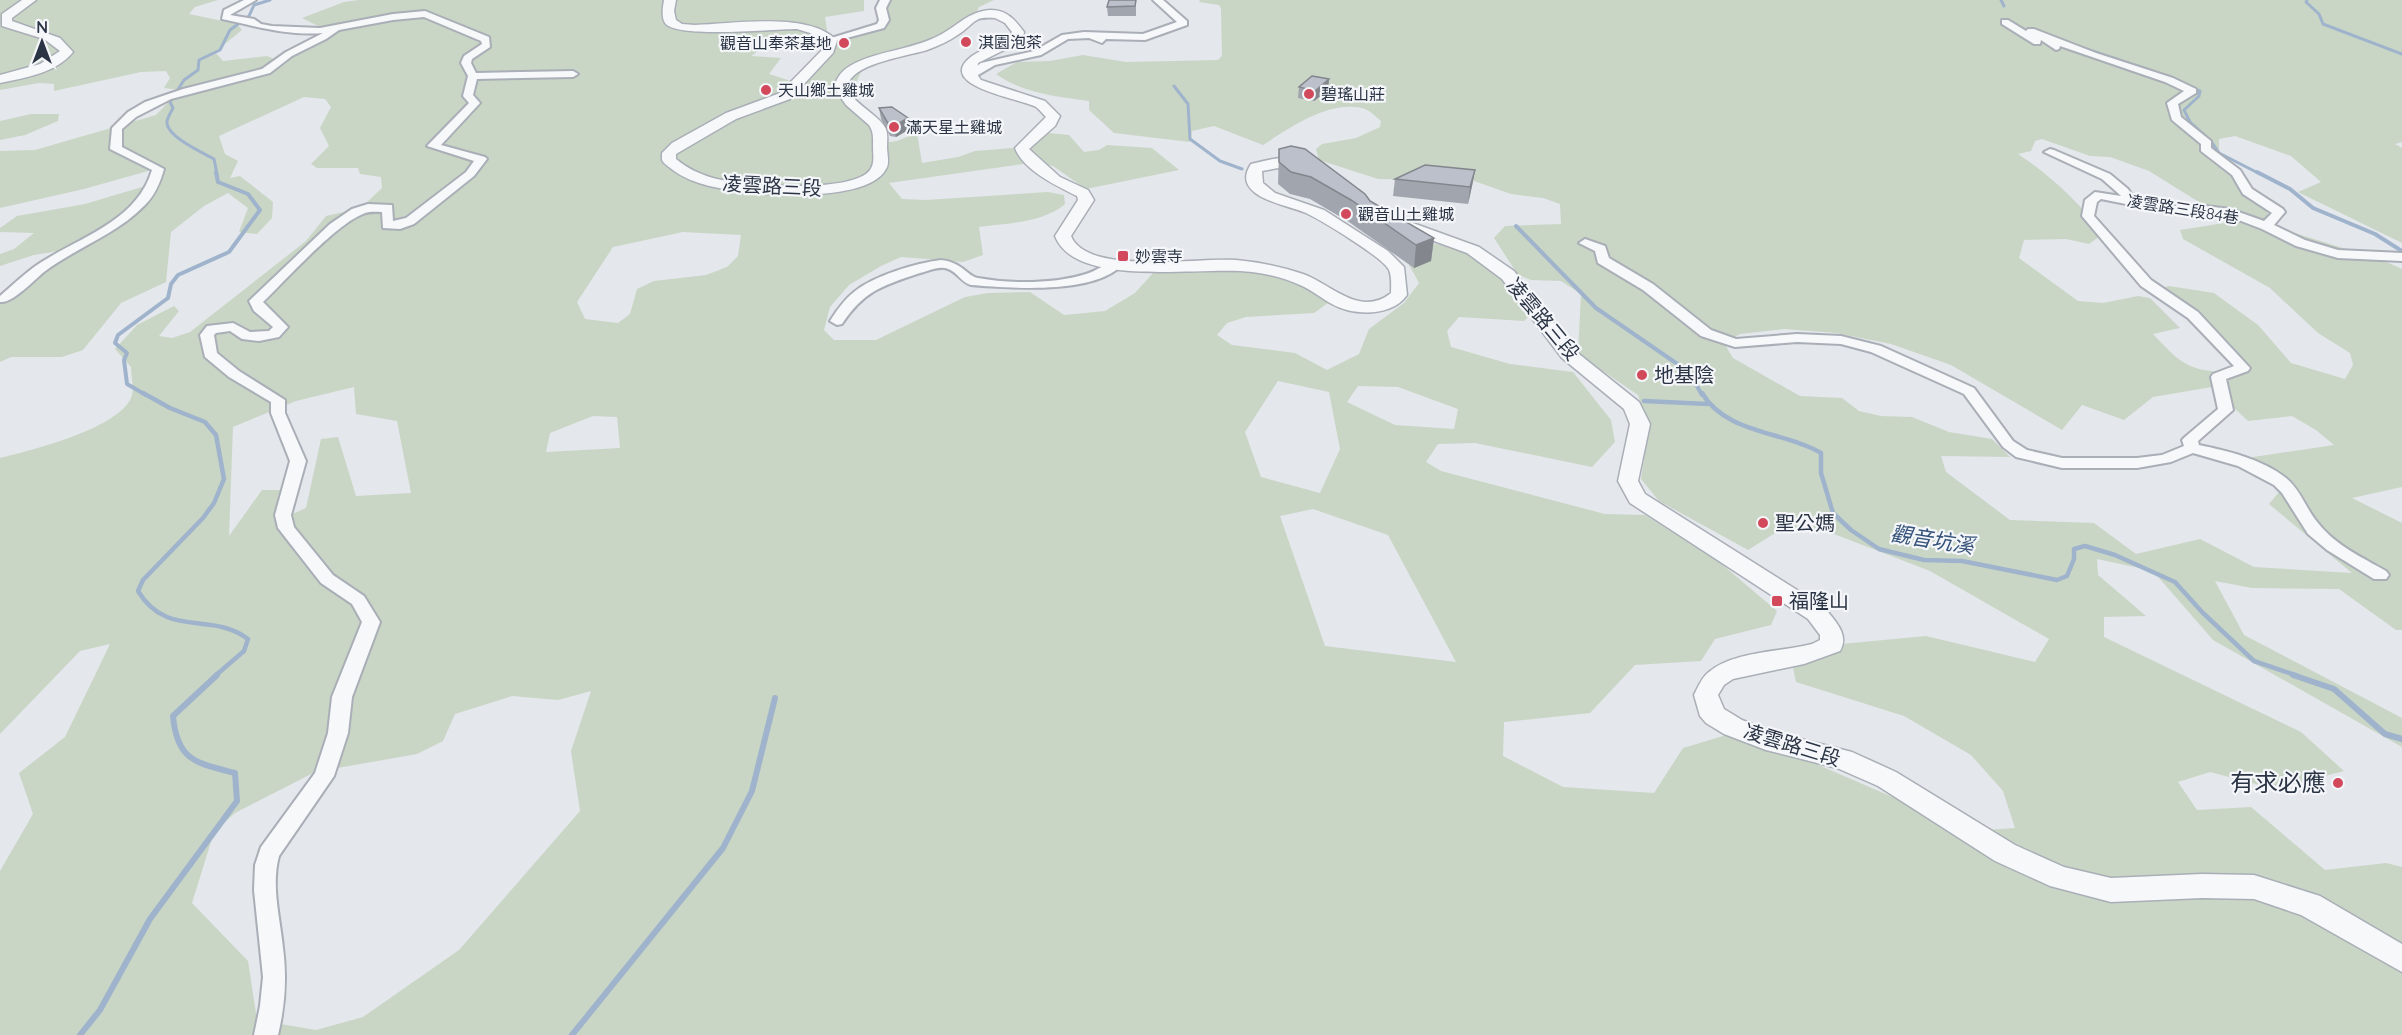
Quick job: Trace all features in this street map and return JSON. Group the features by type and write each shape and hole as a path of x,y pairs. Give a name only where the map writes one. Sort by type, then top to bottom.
{"street":[{"path":"0,79 51,63 67,52 64,46 55,40 6,23 6,17 30,0"},
{"path":"251,0 227,12 225,17 246,20 272,29 334,30 393,17 425,14 486,39 487,45 467,58 466,63 473,76 468,96 476,103 433,146 481,159 470,174 410,221 400,225 387,225 388,208 379,206 356,212 334,227 256,302 259,308 280,327 274,334 248,336 233,327 225,326 212,329 207,335 210,354 234,374 278,400 278,413 298,461 283,515 286,528 327,579 358,600 371,622 342,697 338,733 324,776 268,852 263,867 274,959 274,1002 267,1035"},
{"path":"670,0 668,11 671,22 679,27 695,29 798,25 814,30 831,41 882,26 884,20 881,8 885,0"},
{"path":"1158,0 1184,23 1145,37 1099,38 1068,34 1030,56 990,61 969,76 976,83 1040,104 1053,116 1050,123 1022,148 1024,153 1055,180 1083,193 1086,200 1063,236 1068,248 1083,257 1116,265 1236,264 1299,278 1312,283 1341,302 1379,307 1392,302 1399,295 1400,280 1395,266 1384,256 1312,210 1258,188 1253,171 1256,167 1269,163 1299,162 1308,165 1319,175"},
{"name":"凌雲路三段","path":"831,41 829,50 785,96 731,116 703,130 676,146 669,153 669,160 678,170 710,182 732,187 821,190 849,185 873,176 879,170 880,164 879,129 873,120 846,100 842,91 843,80 850,72 864,64 946,39 962,29 974,16 993,14 1005,17 1018,32 1016,41 973,59 968,68 969,76"},
{"path":"2031,25 2005,22 2039,44 2056,47 2031,31 2093,55 2169,80 2192,91 2172,103 2176,118 2207,143 2205,149 2237,174 2245,183 2247,191 2279,212 2266,226"},
{"path":"4,299 45,265 112,228 144,199 153,187 158,169 116,149 117,128 125,119 167,98 270,69 290,53 320,40 334,30"},
{"path":"473,76 573,74"},
{"path":"2050,152 2107,177 2125,191 2130,201"},
{"name":"凌雲路三段84巷","path":"2192,448 2190,440 2226,410 2218,377 2243,369 2193,315 2146,283 2088,216 2091,200 2099,195 2176,210 2197,209 2230,213 2266,226 2286,238 2327,252 2362,257 2402,257"},
{"name":"凌雲路三段","path":"1380,216 1473,250 1508,275 1568,354 1632,406 1640,424 1628,481 1637,498 1816,613 1832,634 1832,645 1822,651 1730,669 1716,679 1706,695 1709,708 1715,716 1733,728 1766,740 1843,759 1887,779 2005,853 2060,878 2111,890 2202,886 2254,887 2310,905 2402,959"},
{"path":"1585,243 1601,249 1604,260 1648,287 1706,333 1735,343 1797,338 1841,340 1876,349 1969,391 2008,444 2022,454 2062,463 2137,463 2165,459 2192,448 2220,454 2275,478 2288,489 2303,516 2318,534 2332,546 2380,575"},
{"path":"837,321 870,285 941,262 959,269 971,281 1020,285 1051,284 1088,278 1116,265"}],"green space":[{"path":"0,0 218,0 195,7 189,14 237,24 242,30 215,52 223,61 267,56 279,61 330,32 302,18 344,2 359,0 864,0 864,11 825,17 828,37 775,40 751,56 781,58 769,74 797,83 829,45 880,27 889,0 994,0 979,7 971,24 862,70 850,95 883,143 897,141 917,133 922,163 958,157 975,151 1024,147 1048,133 1069,135 1084,152 1099,150 1107,145 1152,148 1179,170 1086,189 1053,166 1031,163 889,183 902,199 926,200 1048,192 1064,195 1065,204 1036,219 979,227 983,255 963,262 901,257 881,266 849,285 830,307 824,330 834,340 876,340 965,297 988,293 1030,292 1064,315 1105,311 1135,293 1153,273 1231,267 1289,277 1320,292 1328,303 1314,313 1246,317 1227,323 1217,335 1232,345 1295,353 1327,370 1359,354 1369,329 1404,303 1419,283 1407,261 1354,226 1482,254 1531,314 1524,321 1459,317 1447,331 1451,347 1510,364 1573,372 1611,420 1615,442 1592,467 1475,443 1438,444 1426,462 1441,471 1605,514 1645,515 1718,561 1777,611 1771,625 1715,639 1701,661 1635,665 1590,713 1504,722 1503,756 1563,787 1654,793 1683,748 1740,731 1971,831 2015,828 2003,791 1971,755 1904,716 1796,682 1789,649 1926,636 2035,662 2049,639 1930,571 1821,529 1783,528 1748,550 1659,501 1641,479 1649,427 1638,395 1578,354 1581,294 1561,281 1531,280 1518,275 1494,238 1505,226 1561,224 1560,204 1543,198 1511,194 1474,181 1378,179 1319,160 1316,149 1322,144 1356,138 1380,127 1381,121 1362,108 1336,108 1323,112 1310,117 1263,145 1214,126 1192,131 1190,142 1114,133 1089,110 1089,101 1029,90 996,74 1017,62 1050,61 1083,55 1126,62 1218,60 1222,56 1221,9 1219,5 1199,2 1200,0 2402,0 2402,142 2395,144 2402,148 2402,243 2298,192 2321,182 2291,156 2235,136 2219,139 2219,151 2243,174 2276,227 2384,261 2402,269 2402,487 2352,498 2402,523 2402,630 2396,630 2339,589 2252,588 2215,581 2244,635 2402,718 2402,747 2213,640 2153,571 2097,559 2098,575 2146,616 2104,617 2104,637 2301,732 2344,771 2275,789 2210,772 2178,782 2197,810 2251,807 2325,870 2386,863 2402,867 2402,1035 0,1035 0,871 33,814 19,773 65,737 110,644 80,651 0,734 0,458 74,436 112,417 125,407 133,388 131,367 115,349 137,325 174,306 179,311 159,336 172,338 190,332 306,241 326,216 361,208 382,188 381,177 360,174 358,168 317,168 311,164 329,146 320,128 331,107 325,99 304,97 219,136 225,154 238,161 230,178 240,176 273,202 272,218 257,234 239,232 248,208 228,193 204,206 171,232 166,282 121,303 83,350 62,357 11,357 0,362 0,299 70,249 34,255 0,266 0,254 14,249 34,233 0,232 0,228 17,216 85,204 162,181 155,169 84,189 0,208 0,151 35,150 156,115 180,90 164,88 170,78 166,71 141,72 54,91 54,84 39,83 0,90","holes":["2042,139 2090,156 2110,157 2149,171 2231,222 2180,230 2183,239 2270,288 2318,333 2350,353 2353,365 2345,379 2291,363 2258,325 2214,293 2169,286 2161,288 2233,364 2222,372 2190,366 2176,357 2153,334 2180,328 2150,298 2138,296 2103,303 2078,301 2019,258 2024,240 2066,239 2089,244 2103,234 2064,190 2018,154 2031,151 2035,141","683,232 741,235 738,256 727,267 706,275 654,281 637,289 630,314 618,323 585,319 577,302 613,247","1784,329 1836,333 1891,344 1951,365 2062,430 2082,405 2124,420 2153,397 2212,387 2248,421 2292,416 2316,430 2334,445 2247,458 2284,486 2269,504 2352,573 2254,567 2200,539 2136,554 2094,523 2010,520 1946,472 1941,456 2010,457 1992,439 1949,432 1912,417 1881,416 1859,411 1842,398 1800,396 1733,358 1724,343 1740,334","1278,381 1329,392 1340,449 1320,493 1261,477 1245,432","1358,386 1398,387 1458,409 1454,429 1395,425 1347,402","354,387 356,414 397,421 411,493 356,496 338,437 321,439 306,508 290,515 292,490 262,490 229,536 233,427 296,401","593,416 617,417 620,448 546,452 550,433","1313,509 1388,535 1456,662 1325,646 1280,516","591,691 571,751 580,811 459,950 363,1017 316,1030 257,1020 248,961 192,903 214,832 235,813 315,772 417,754 443,741 455,714 512,696 558,700"]},
{"path":"31,114 59,114 58,121 25,135 0,140 0,121"}],"building":[{"path":"1109,0 1136,0 1135,6 1107,7"},
{"path":"1312,76 1329,79 1315,91 1299,87"},
{"path":"892,107 908,118 894,126 889,125 879,108"},
{"path":"1291,146 1305,149 1365,194 1370,201 1434,238 1416,245 1351,200 1311,177 1291,172 1279,162 1279,149"},
{"path":"1425,165 1475,170 1470,187 1395,179"}],"waterway":[{"path":"217,174 214,159 178,138 168,127 167,121 173,108 170,102 184,80 198,70 199,60 220,50 230,30 249,16 254,5 270,0"},
{"path":"2001,0 2004,6"},
{"path":"2307,0 2306,2 2319,14 2323,24 2402,54"},
{"path":"2080,47 2149,70"},
{"path":"2182,83 2200,91 2199,96 2184,110 2190,122 2211,141 2219,153 2260,174"},
{"path":"1174,86 1188,104 1190,139 1220,161 1242,169"},
{"path":"146,395 127,384 124,360 127,353 115,343 118,335 168,298 171,284 178,275 229,252 260,210 248,194 218,182 216,172"},
{"path":"2257,172 2290,189 2313,208 2375,234 2402,251"},
{"name":"觀音坑溪","path":"1516,226 1596,308 1689,372 1702,395"},
{"path":"143,393 170,408 205,422 216,435 224,479 214,503 203,518 143,580 138,591 150,606 162,615 176,620 219,626 248,639 244,651 215,676"},
{"name":"觀音坑溪","path":"1702,393 1712,406 1726,417 1821,453 1821,473 1833,513 1851,530 1879,549 1924,560 1962,561 2057,580 2067,576 2074,559 2074,549 2085,546 2115,555 2175,582 2202,612 2254,661 2298,676"},
{"path":"1644,401 1708,404"},
{"path":"80,1035 100,1010 150,919 237,801 235,773 191,758 184,751 175,731 173,716 217,675"},
{"name":"觀音坑溪","path":"2293,675 2334,689 2385,734 2402,739"},
{"path":"572,1035 723,848 752,791 775,698"}],"place":[{"name":"淇園泡茶","path":"966,42"},
{"name":"觀音山奉茶基地","path":"844,43"},
{"name":"天山鄉土雞城","path":"766,90"},
{"name":"碧瑤山莊","path":"1309,94"},
{"name":"滿天星土雞城","path":"894,127"},
{"name":"觀音山土雞城","path":"1346,214"},
{"name":"妙雲寺","path":"1123,256"},
{"name":"地基陰","path":"1642,375"},
{"name":"聖公媽","path":"1763,523"},
{"name":"福隆山","path":"1777,601"},
{"name":"有求必應","path":"2338,783"}]}
